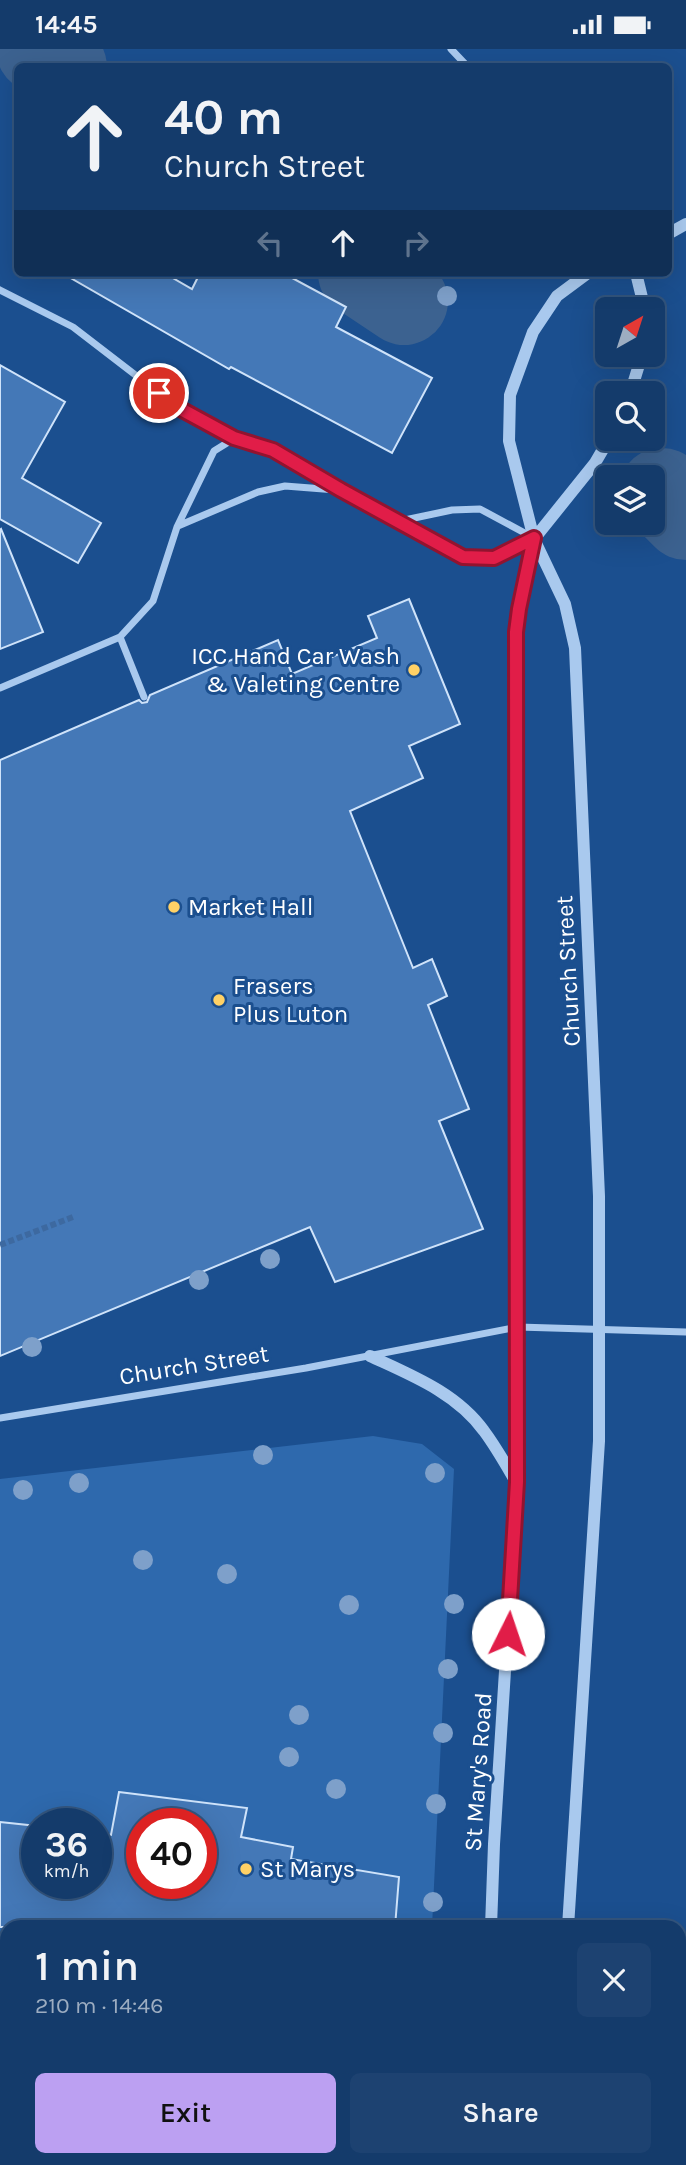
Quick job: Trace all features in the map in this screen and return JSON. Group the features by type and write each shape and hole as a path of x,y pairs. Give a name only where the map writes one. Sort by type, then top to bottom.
{"street":[{"path":"451,49 464,63"},
{"name":"Church Street","path":"0,1418 370,1356 518,1327 599,1329 599,1196 575,648 565,604 534,538 509,441 510,395 533,332 557,296 583,277"},
{"path":"637,277 642,297"},
{"path":"0,290 73,327 177,407 234,438 273,450 463,557 494,558 534,538"},
{"path":"0,688 120,637 153,601 177,527 214,451 234,438"},
{"name":"Church Street","path":"518,1327 516,632 534,538 602,451"},
{"path":"177,527 258,492 285,486 341,490"},
{"path":"399,521 452,510 480,509 534,538"},
{"path":"120,637 144,697"},
{"name":"St Mary's Road","path":"491,1920 517,1482 518,1327"},
{"path":"568,1920 599,1441 599,1329 686,1332"},
{"path":"370,1356 453,1399 483,1429 517,1482"}],"shaded area":[{"path":"373,1436 422,1444 454,1469 432,1920 0,1920 0,1479"}],"building":[{"path":"69,277 171,277 192,289 198,277 290,277 346,307 336,327 432,378 392,453 231,367 229,369"},
{"path":"0,365 65,402 22,478 101,523 78,563 0,519"},
{"path":"0,530 43,632 0,649"},
{"name":"Market Hall","path":"409,599 460,724 409,746 423,778 350,811 413,968 432,959 447,996 428,1005 469,1109 439,1121 483,1229 335,1282 310,1227 0,1356 0,760 139,700 142,703 147,702 150,695 278,640 292,674 377,638 368,616"},
{"name":"St Marys","path":"119,1792 247,1808 241,1837 293,1847 291,1859 399,1877 396,1920 0,1920 0,1822 21,1824 21,1899 112,1899 112,1830"}],"waterway":[{"path":"40,49 58,63"},
{"path":"368,277 404,301"},
{"path":"665,495 686,516"}],"tunnel":[{"path":"0,1245 73,1217"}],"place":[{"name":"ICC Hand Car Wash & Valeting Centre","path":"414,670"},
{"name":"Market Hall","path":"174,907"},
{"name":"Frasers Plus Luton","path":"219,1000"},
{"name":"St Marys","path":"246,1869"}],"route":[{"path":"159,393 177,407 234,438 273,450 463,557 494,558 534,538 516,632 517,1482 508,1634"}]}
